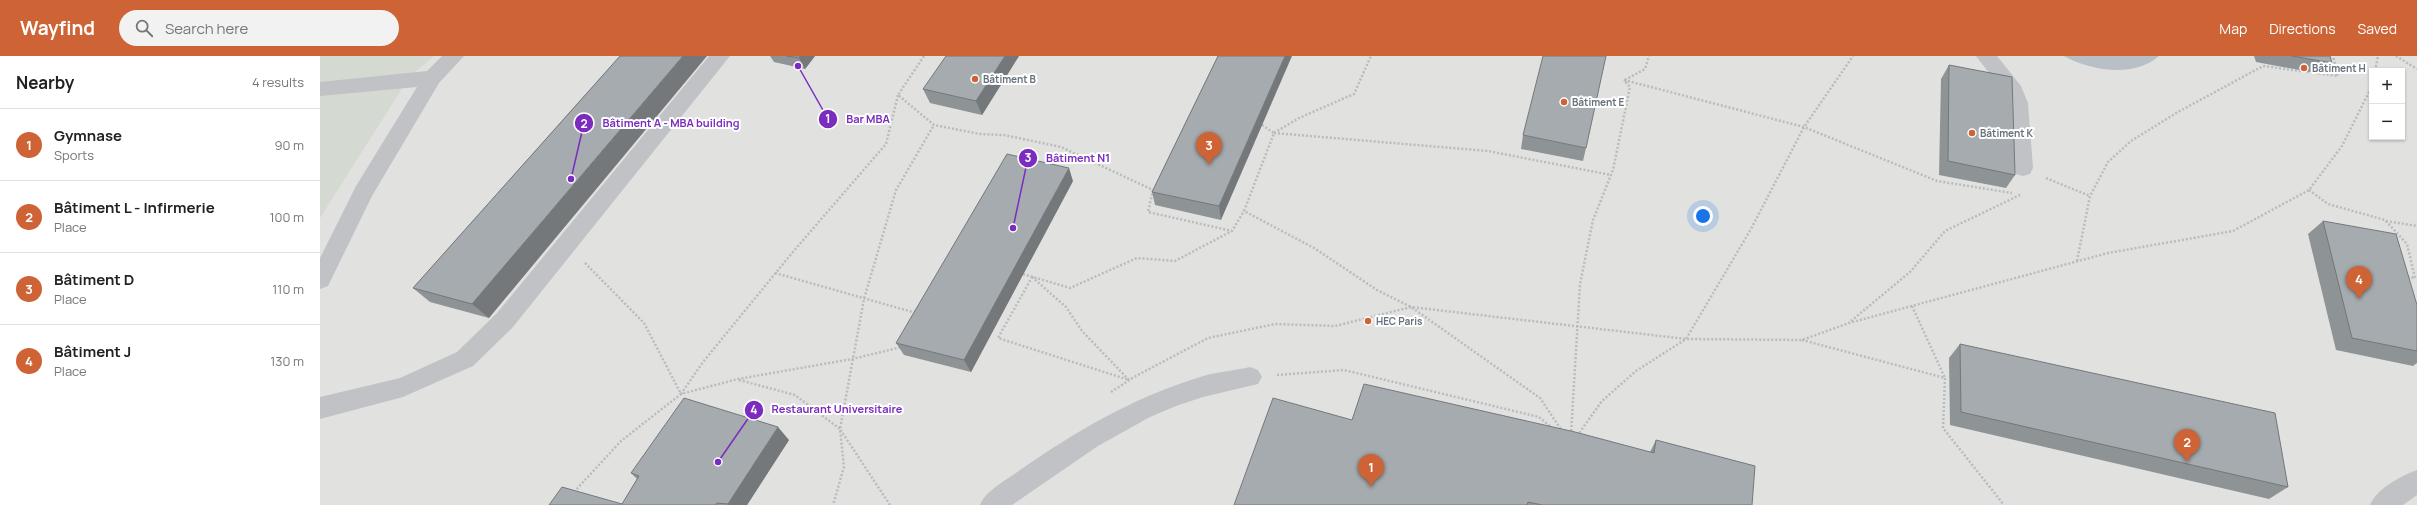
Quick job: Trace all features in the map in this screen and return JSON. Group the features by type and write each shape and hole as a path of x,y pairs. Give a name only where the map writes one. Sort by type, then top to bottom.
{"lane":[{"path":"320,280 363,192 432,78 454,56"},
{"path":"320,408 403,387 465,359 505,320 720,56"},
{"path":"1986,56 2014,91 2018,103 2023,168"},
{"path":"320,89 432,78"},
{"path":"992,505 1059,456 1142,410 1197,388 1250,377"},
{"path":"2382,505 2417,481"}],"path":[{"path":"570,496 621,441 681,394 703,362 776,273 886,144 898,95 924,56"},
{"path":"1023,274 1070,288 1137,258 1175,261 1232,231 1244,211 1274,133 1299,118 1354,94 1371,56"},
{"path":"1624,80 1644,69 1648,56"},
{"path":"1575,438 1602,401 1636,371 1686,339 1751,229 1804,127 1853,56"},
{"path":"2077,261 2090,196 2108,162 2131,141 2178,112 2263,66 2338,76 2333,56"},
{"path":"2376,68 2378,56"},
{"path":"2396,56 2417,69"},
{"path":"1624,80 1804,127 1937,181 2022,194"},
{"path":"1571,436 1576,325 1580,284 1593,220 1611,176 1630,87 1624,80"},
{"path":"1802,340 1848,323 2108,253 2233,231 2309,190 2342,146 2369,92"},
{"path":"898,95 934,125 980,134 1004,135 1062,147 1153,190 1148,212 1232,231"},
{"path":"833,505 844,468 840,428 864,299 896,190 934,125"},
{"path":"1262,125 1274,133 1488,152 1611,176"},
{"path":"2022,194 2023,168 2090,196"},
{"path":"2309,190 2328,204 2385,220 2417,226"},
{"path":"1848,323 1910,272 1945,231 2022,194"},
{"path":"1244,211 1314,248 1377,290 1411,307 1540,398 1563,433"},
{"path":"2385,220 2407,244 2416,278 2405,277"},
{"path":"565,246 578,255 644,323 681,394"},
{"path":"776,273 919,314"},
{"path":"1032,277 998,338 1030,350 1129,380"},
{"path":"1032,277 1066,307 1082,331 1129,380"},
{"path":"1912,306 1945,378 1943,428 2004,505"},
{"path":"1105,396 1129,380 1208,338 1275,324 1335,326 1411,307 1686,339 1802,340 1945,378"},
{"path":"681,394 738,379 852,359 904,346"},
{"path":"1250,377 1344,370 1539,417 1555,431"},
{"path":"738,379 795,396 840,428 890,505"}],"shaded area":[{"name":"HEC Paris","path":"320,56 2417,56 2417,505 320,505"},
{"path":"320,56 434,56 410,76 320,218"},
{"path":"2064,56 2159,56 2149,63 2137,67 2125,70 2112,70 2087,65"}],"building":[{"path":"620,56 683,56 472,304 413,288"},
{"path":"787,56 800,56 799,58"},
{"path":"946,56 1005,56 976,101 923,89"},
{"path":"1218,56 1285,56 1219,206 1152,192"},
{"name":"Bâtiment E","path":"1543,56 1606,56 1586,148 1523,135"},
{"path":"2292,56 2330,56 2332,63"},
{"name":"Bâtiment K","path":"1949,65 2012,77 2015,175 1948,161"},
{"path":"1007,154 1069,168 964,360 896,343"},
{"path":"2323,221 2396,234 2417,305 2417,351 2352,338"},
{"path":"1960,344 2275,413 2288,487 1961,412"},
{"path":"1364,384 1575,432 1654,453 1656,440 1755,466 1752,505 1542,505 1528,502 1527,505 1234,505 1273,398 1352,420"},
{"path":"684,398 778,427 728,504 549,505 562,487 622,504 639,476 631,473"}],"place":[{"name":"Bar MBA","path":"798,66"},
{"name":"Bâtiment H","path":"2304,68"},
{"name":"Bâtiment B","path":"975,79"},
{"name":"Bâtiment E","path":"1564,102"},
{"name":"Bâtiment K","path":"1972,133"},
{"name":"Bâtiment D","path":"1209,165"},
{"name":"Bâtiment A - MBA building","path":"571,179"},
{"name":"Bâtiment N1","path":"1013,228"},
{"name":"Bâtiment J","path":"2359,299"},
{"name":"HEC Paris","path":"1368,321"},
{"name":"Restaurant Universitaire","path":"718,462"},
{"name":"Bâtiment L - Infirmerie","path":"2187,462"},
{"name":"Gymnase","path":"1371,487"}]}
